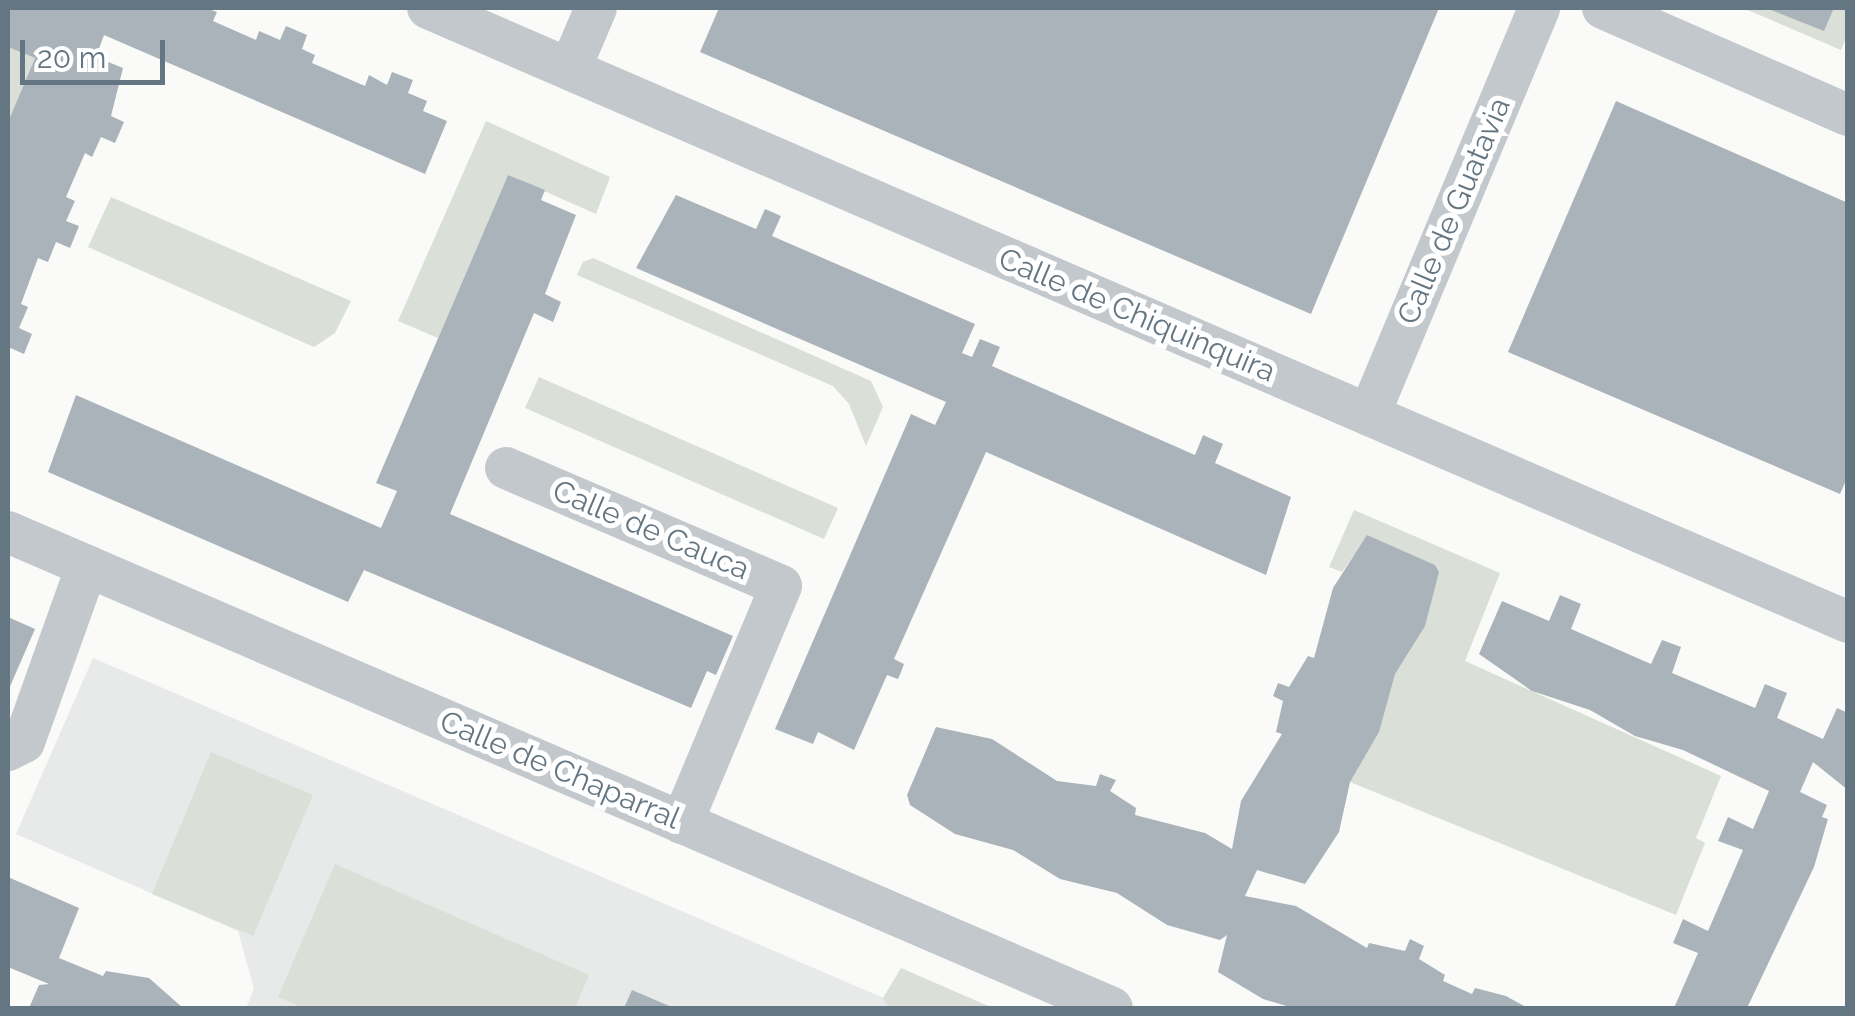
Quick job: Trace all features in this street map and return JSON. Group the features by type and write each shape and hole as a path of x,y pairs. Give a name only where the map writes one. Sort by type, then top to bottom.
{"street":[{"name":"Calle de Chiquinquira","path":"428,8 1848,622"},
{"path":"570,70 596,8"},
{"name":"Calle de Guatavia","path":"1368,415 1539,8"},
{"path":"1603,8 1848,115"},
{"name":"Calle de Cauca","path":"506,468 782,586 682,823"},
{"name":"Calle de Chaparral","path":"8,532 1112,1008"},
{"path":"8,750 24,742 87,566"}],"shaded area":[{"path":"1743,8 1769,8 1824,30 1834,8 1847,8 1847,35 1841,50"},
{"path":"8,47 35,58 8,122"},
{"path":"486,121 610,177 596,214 508,175 438,338 398,321"},
{"path":"111,197 351,301 335,333 314,347 88,247"},
{"path":"593,258 871,381 883,407 866,446 849,404 833,386 577,275 583,262"},
{"path":"539,377 838,508 824,539 525,408"},
{"path":"1354,510 1500,573 1465,661 1721,776 1696,838 1705,843 1676,915 1350,782 1434,565 1368,536 1342,572 1329,567"},
{"path":"93,658 907,1008 246,1008 254,989 238,931 16,834"},
{"path":"211,752 313,795 253,936 152,894"},
{"path":"335,864 589,975 575,1008 304,1008 278,997"},
{"path":"901,968 993,1008 889,1008 883,998"}],"building":[{"path":"8,8 206,8 217,12 213,21 256,40 259,31 280,40 286,26 307,35 302,49 315,55 312,63 365,86 369,75 387,85 392,72 413,80 408,93 427,101 423,111 447,121 425,174 104,35 96,57 123,68 111,116 124,122 115,143 101,137 92,157 85,153 66,197 75,201 66,221 79,226 70,248 56,242 48,262 38,258 21,304 28,307 19,328 32,334 24,354 8,347 8,122 35,58 8,47"},
{"path":"719,8 1439,8 1311,314 700,52"},
{"path":"1766,8 1834,8 1824,31"},
{"path":"1616,101 1848,203 1848,476 1840,494 1508,352"},
{"path":"508,175 545,190 541,200 576,215 545,294 561,302 553,322 534,313 450,514 733,636 716,675 707,671 691,708 364,570 348,602 48,472 76,395 381,528 397,491 376,483"},
{"path":"676,195 756,229 765,209 781,216 772,236 975,324 962,353 972,357 980,339 1000,347 992,366 1195,455 1203,435 1223,444 1215,463 1291,497 1266,575 986,452 894,659 904,664 898,679 887,675 854,750 818,732 813,744 775,729 911,414 935,425 946,402 636,268"},
{"path":"1367,535 1435,565 1439,572 1425,626 1395,674 1379,732 1350,782 1339,832 1305,884 1257,870 1245,896 1296,906 1367,948 1369,943 1405,951 1410,939 1424,946 1419,959 1445,975 1443,981 1472,994 1475,988 1506,996 1528,1008 1293,1008 1263,999 1218,972 1227,935 1220,940 1167,925 1117,893 1060,879 1013,850 955,834 910,805 907,795 936,727 992,739 1057,781 1096,786 1100,774 1116,780 1110,791 1136,808 1135,815 1205,833 1232,849 1241,801 1282,734 1276,732 1283,701 1273,696 1278,683 1289,687 1308,656 1314,658 1333,588"},
{"path":"1560,595 1581,604 1571,629 1651,664 1662,640 1681,647 1672,673 1755,708 1765,684 1787,693 1777,718 1823,739 1837,708 1848,713 1848,790 1813,762 1800,792 1827,805 1822,817 1828,819 1814,867 1747,1008 1674,1008 1698,953 1673,943 1683,919 1708,931 1743,850 1718,841 1728,817 1753,829 1769,791 1683,750 1635,736 1590,710 1532,691 1479,654 1502,601 1549,621"},
{"path":"8,617 35,629 8,691"},
{"path":"8,877 79,908 59,958 103,976 106,971 149,978 183,1008 29,1008 39,985 49,984 8,967"},
{"path":"632,990 674,1008 624,1008"}]}
